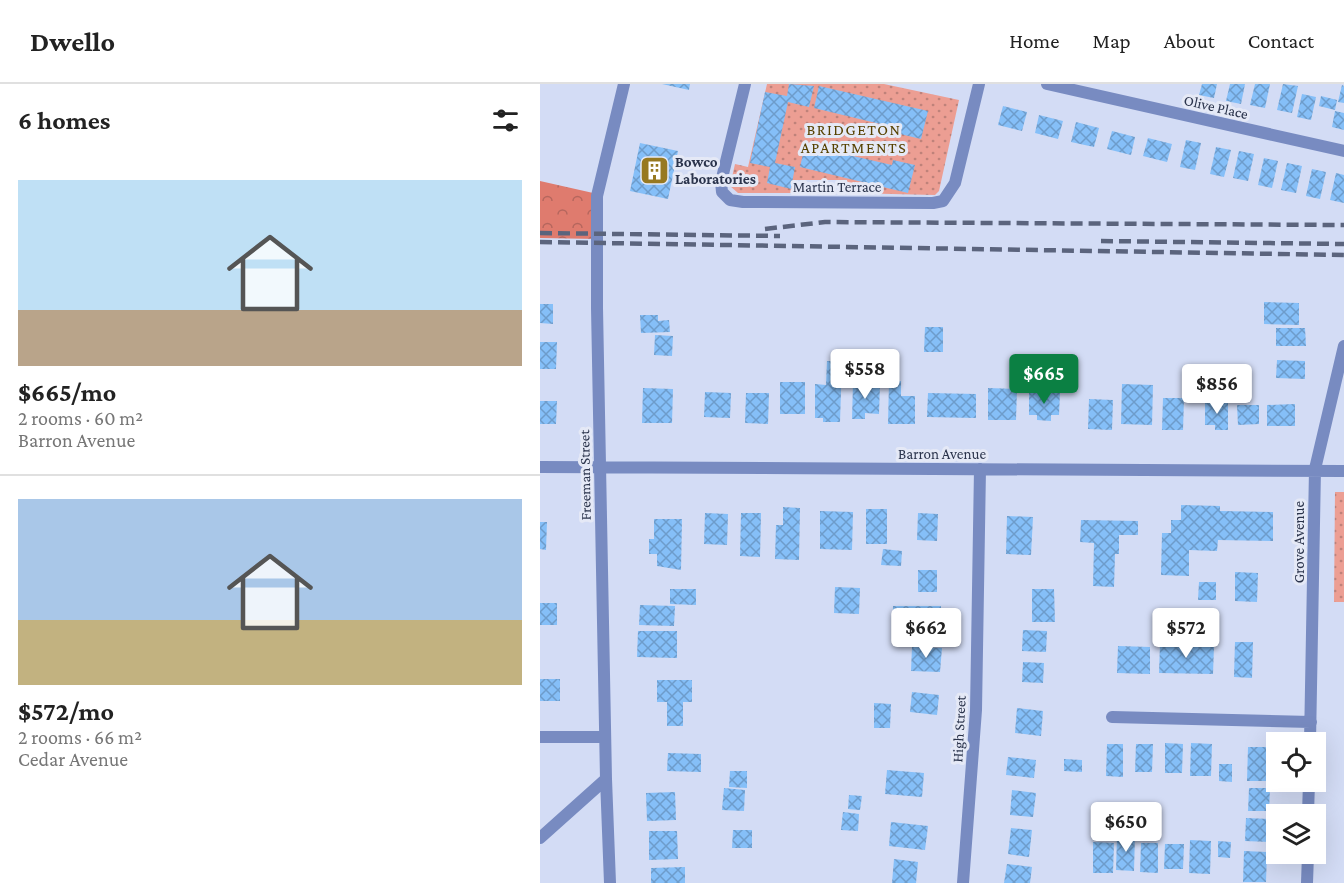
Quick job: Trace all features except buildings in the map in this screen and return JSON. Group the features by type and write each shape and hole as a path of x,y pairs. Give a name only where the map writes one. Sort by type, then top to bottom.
{"street":[{"name":"Freeman Street","path":"610,883 605,737 597,196 624,84"},
{"name":"Martin Terrace","path":"744,84 721,182 722,192 730,200 743,202 933,203 944,201 955,183 979,84"},
{"name":"Olive Place","path":"1047,84 1344,151"},
{"name":"Grove Avenue","path":"1310,732 1315,470 1344,346"},
{"name":"Barron Avenue","path":"540,467 1344,471"},
{"name":"High Street","path":"963,883 976,711 980,470"},
{"path":"1112,717 1311,722"},
{"path":"540,737 605,737"},
{"path":"540,838 606,779"},
{"path":"1307,883 1308,864"}],"shaded area":[{"path":"767,84 884,84 959,100 939,191 935,195 848,193 847,180 797,180 796,193 738,193 730,186 735,164 748,167"},
{"path":"1335,492 1344,492 1344,602 1334,602"}],"green space":[{"path":"540,181 602,195 598,239 540,238"}],"railway":[{"path":"765,229 825,222 1344,225"},
{"path":"540,233 780,236"},
{"path":"1101,241 1344,244"},
{"path":"540,242 1344,255"}],"place":[{"name":"Bowco Laboratories","path":"654,171"}],"district":[{"name":"BRIDGETON APARTMENTS","path":"854,138"}]}
